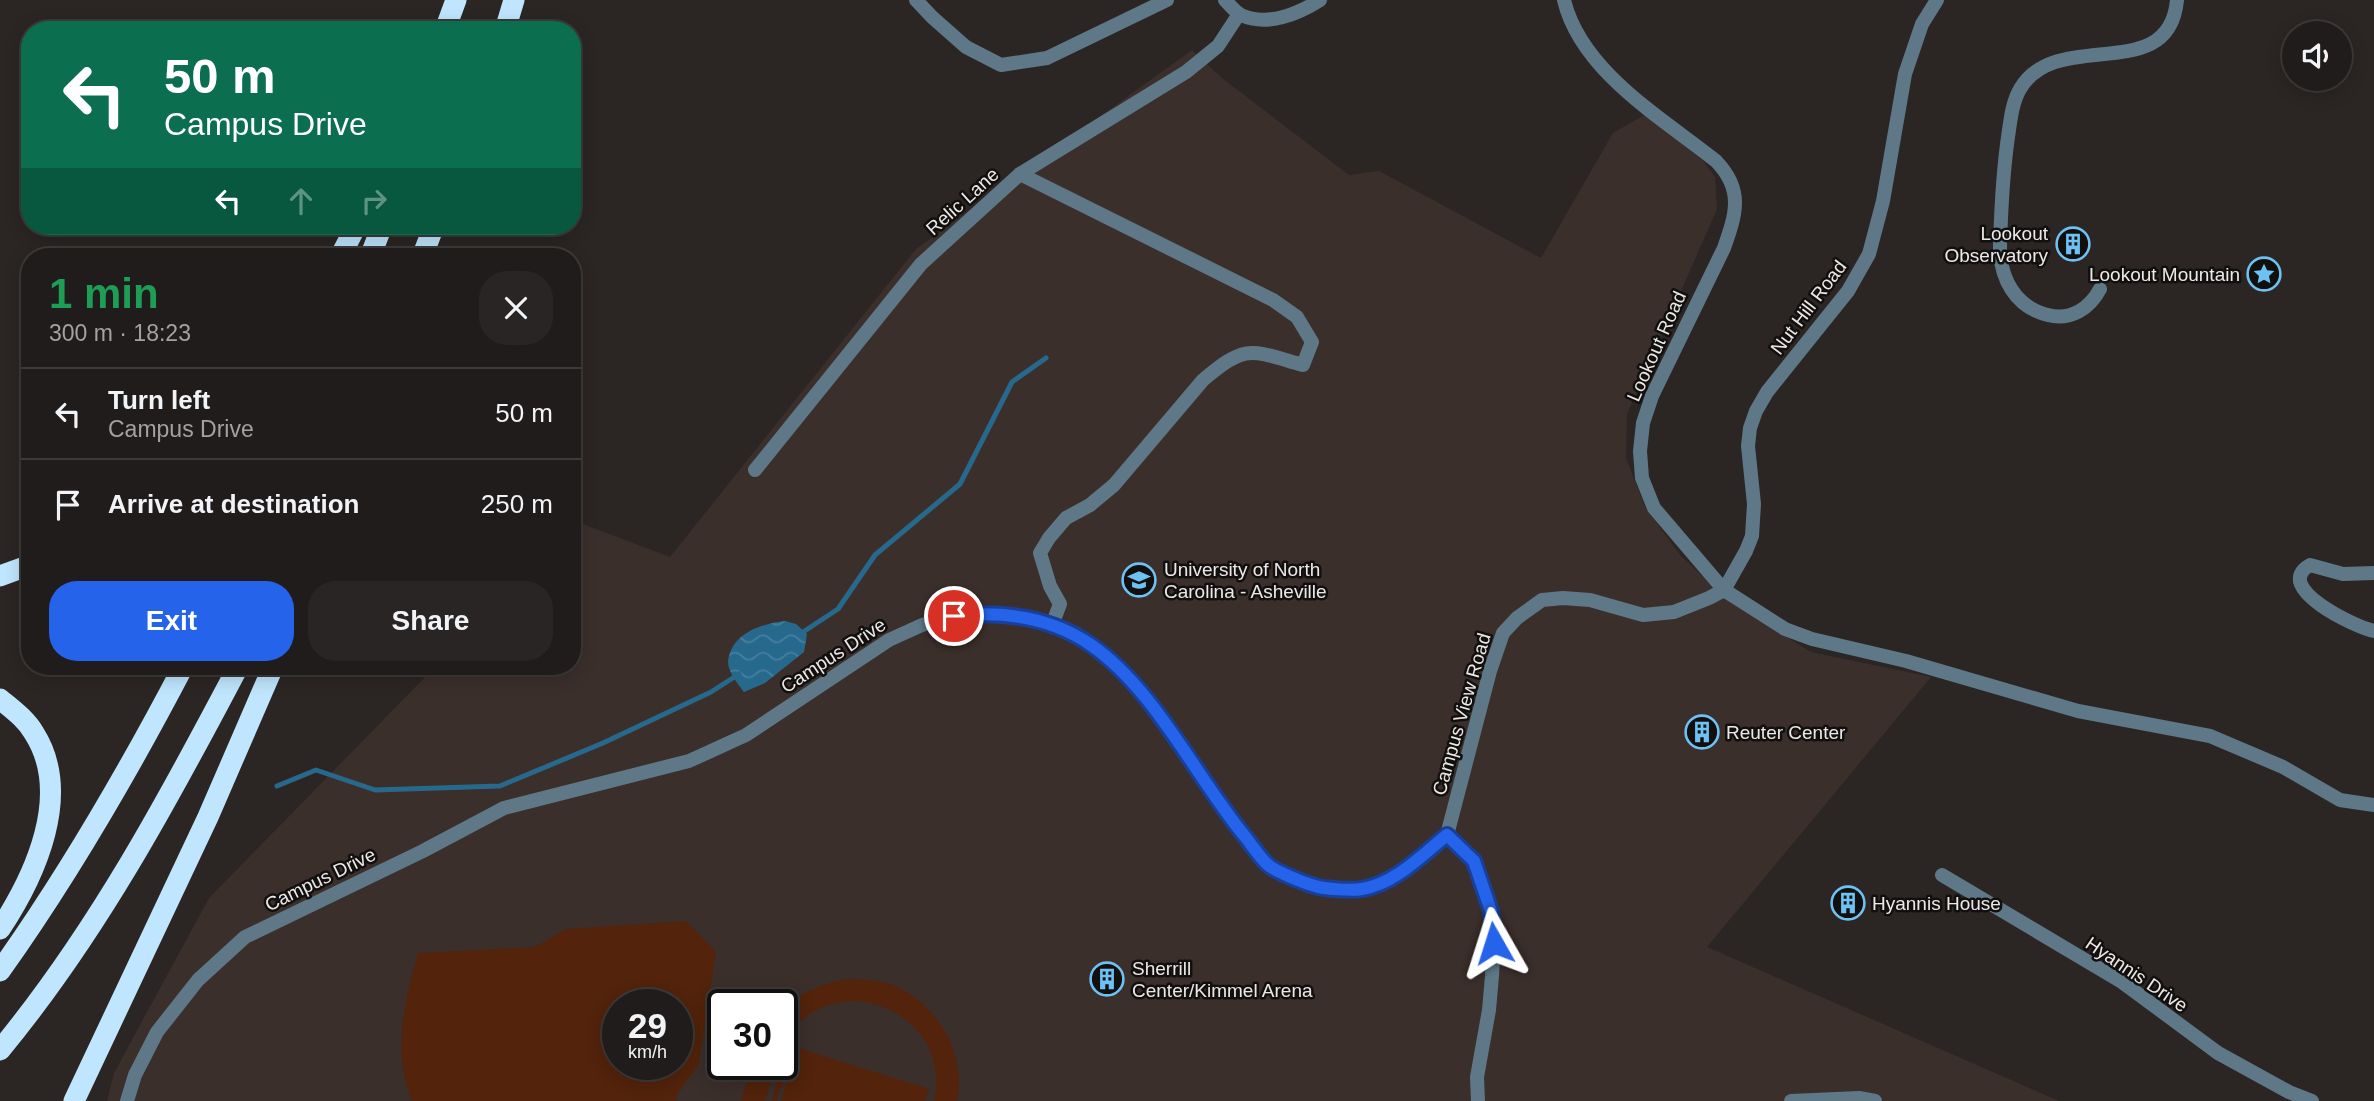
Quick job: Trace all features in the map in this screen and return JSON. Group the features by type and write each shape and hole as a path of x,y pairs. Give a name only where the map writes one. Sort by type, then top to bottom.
{"highway":[{"path":"448,21 456,0"},
{"path":"508,21 514,0"},
{"path":"0,576 21,568"},
{"path":"0,971 42,913 80,853 179,675"},
{"path":"0,1050 64,966 121,879 234,675"},
{"path":"74,1101 208,817 270,675"},
{"path":"0,699 19,714 34,732 43,752 50,798 46,831 36,864 0,929"}],"street":[{"path":"916,0 932,18 966,47 1001,65 1047,58 1167,0"},
{"path":"1225,0 1239,14 1255,19 1274,19 1320,0"},
{"name":"Lookout Road","path":"1564,0 1568,15 1593,57 1620,85 1716,160 1725,170 1735,192 1736,206 1728,235 1652,396 1643,423 1640,452 1642,478 1654,508 1724,590 1785,629 1812,639 1906,661 2078,711 2210,736 2283,767 2340,800 2374,805"},
{"name":"Nut Hill Road","path":"1724,590 1752,536 1754,504 1749,466 1750,428 1756,411 1767,393 1848,291 1869,254 1883,201 1905,74 1922,24 1937,0"},
{"path":"2101,289 2093,302 2082,311 2051,316 2023,302 2011,290 2003,276 2000,258 2003,179 2014,102 2027,79 2049,63 2084,55 2138,51 2152,43 2171,23 2177,0"},
{"name":"Relic Lane","path":"755,470 921,264 1020,174 1186,72 1218,46 1239,14"},
{"path":"1020,174 1273,300 1297,317 1312,342 1303,365 1269,354 1241,352 1220,366 1203,380 1114,485 1090,505 1066,518 1040,553 1050,586 1059,604 1052,625"},
{"path":"2374,573 2343,574 2310,565 2302,570 2299,583 2308,596 2363,629 2374,631"},
{"name":"Campus View Road","path":"1447,835 1490,671 1503,634 1517,618 1542,600 1563,598 1590,600 1643,615 1674,612 1724,590"},
{"name":"Campus Drive","path":"127,1101 135,1075 157,1032 198,980 245,937 423,851 504,808 689,761 746,735 889,640 922,625 954,616 981,613 1017,616 1052,625 1089,644 1117,666 1151,706 1233,823 1269,866 1315,887 1362,889 1396,876 1447,835"},
{"path":"1447,835 1474,861 1491,911 1494,943 1492,976 1477,1077 1478,1101"},
{"name":"Hyannis Drive","path":"1942,875 2122,982 2218,1053 2289,1092 2312,1101"},
{"path":"1791,1101 1859,1098 1875,1101"}],"shaded area":[{"name":"University of North Carolina - Asheville","path":"1192,50 1222,78 1349,175 1379,171 1541,258 1613,133 1644,115 1702,159 1715,177 1717,209 1627,414 1626,458 1645,507 1681,556 1730,602 1811,652 1931,677 1707,947 2059,1101 107,1101 114,1073 209,898 427,675 581,675 581,523 670,557 916,249"},
{"path":"686,921 716,952 710,989 707,989 707,1011 699,1064 693,1072 693,989 602,989 602,1080 687,1080 677,1094 676,1101 412,1101 406,1082 401,1045 408,990 418,953 535,947 566,929"},
{"path":"846,979 877,981 895,986 924,1005 946,1033 953,1049 958,1066 957,1101 934,1101 935,1068 925,1041 906,1020 881,1006 854,1001 826,1006 798,1025 798,997 828,983"},
{"path":"798,1048 929,1089 925,1101 781,1101 788,1080 798,1080"},
{"path":"747,1080 771,1080 765,1101 741,1101"},
{"path":"777,1080 785,1080 776,1101 772,1101"}],"water":[{"path":"785,621 796,624 807,634 804,652 765,683 744,692 728,666 730,652 741,637 749,632"}],"waterway":[{"path":"800,634 838,609 875,555 960,484 1012,382 1046,358"},
{"path":"277,786 316,770 375,790 500,786 603,743 711,692 739,674"}],"place":[{"name":"Lookout Observatory","path":"2073,244"},
{"name":"Lookout Mountain","path":"2264,274"},
{"name":"University of North Carolina - Asheville","path":"1139,580"},
{"name":"Reuter Center","path":"1702,732"},
{"name":"Hyannis House","path":"1848,903"},
{"name":"Sherrill Center/Kimmel Arena","path":"1107,979"}],"route":[{"path":"954,616 981,613 1017,616 1052,625 1089,644 1117,666 1151,706 1233,823 1269,866 1315,887 1362,889 1379,883 1396,876 1447,835 1474,861 1491,911 1494,943"}]}
